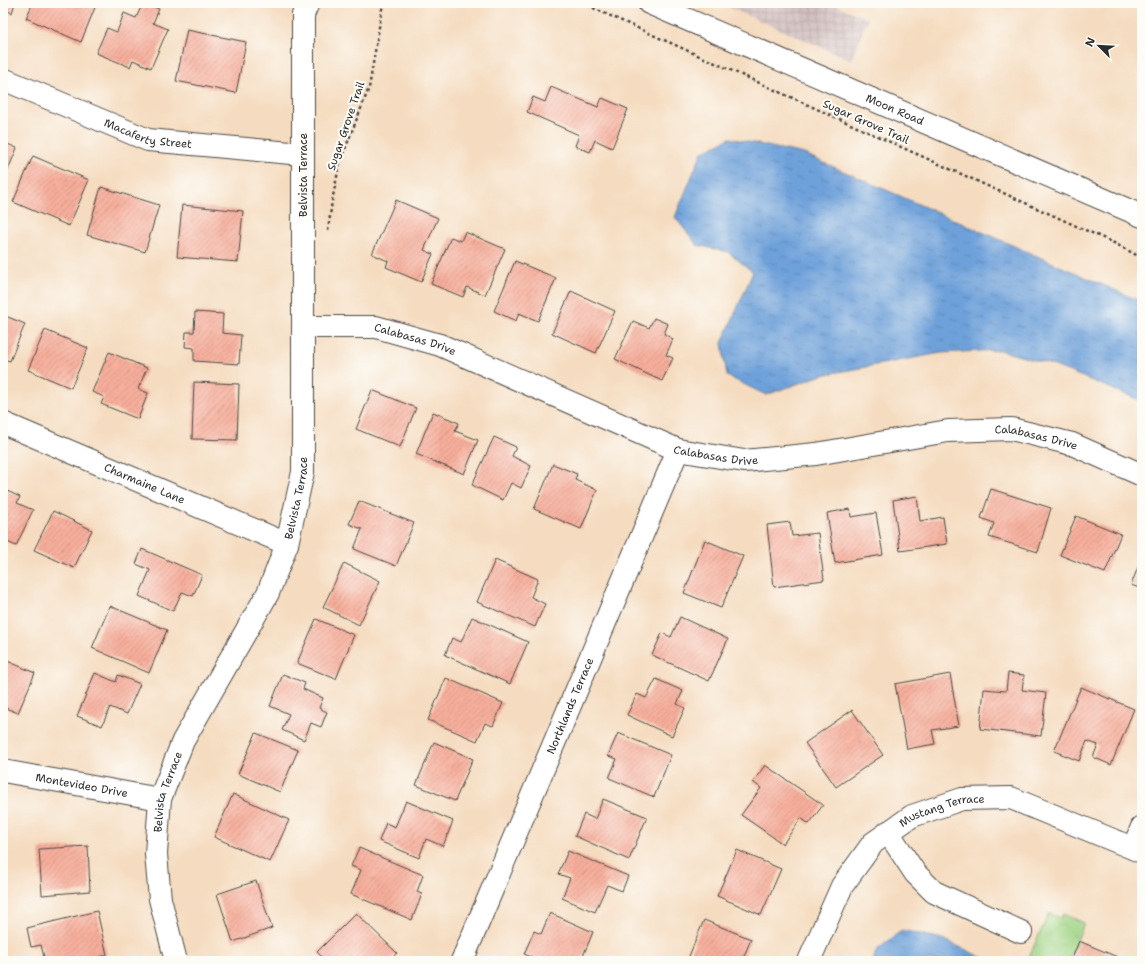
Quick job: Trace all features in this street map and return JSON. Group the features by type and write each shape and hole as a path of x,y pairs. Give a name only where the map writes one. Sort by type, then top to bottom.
{"street":[{"name":"Belvista Terrace","path":"176,961 160,899 157,869 156,854 160,799 183,741 268,593 287,544 303,472 304,327 302,154 304,15 308,3"},
{"name":"Moon Road","path":"649,3 1142,216"},
{"name":"Macaferty Street","path":"3,79 148,140 302,154"},
{"name":"Calabasas Drive","path":"304,327 376,327 440,345 678,450 744,461 816,454 948,431 1011,429 1072,444 1142,475"},
{"name":"Charmaine Lane","path":"3,423 287,544"},
{"name":"Northlands Terrace","path":"462,961 678,450"},
{"name":"Montevideo Drive","path":"3,771 160,799"},
{"name":"Mustang Terrace","path":"809,961 842,886 873,843 912,816 962,799 1011,798 1138,850"},
{"path":"1138,850 1142,827"},
{"path":"888,832 915,873 934,892 1021,932"}],"path":[{"name":"Sugar Grove Trail","path":"327,239 332,201 340,162 369,88 383,3"},
{"name":"Sugar Grove Trail","path":"582,3 1114,243 1142,258"}],"shaded area":[{"path":"719,3 831,3 868,19 851,60"}],"green space":[{"path":"1049,913 1061,918 1063,914 1084,923 1069,961 1027,961"}],"water":[{"path":"730,138 804,154 1142,302 1142,401 1055,366 999,350 941,353 822,375 766,395 727,376 722,343 753,272 728,252 697,245 675,217 702,152"},
{"path":"902,930 943,939 983,958 1003,961 873,961 876,951"}],"building":[{"path":"3,3 15,3 12,13 3,9"},
{"path":"33,3 92,3 96,5 81,42 26,18"},
{"path":"143,3 159,9 153,23 168,29 151,68 133,60 130,67 96,53 107,28 117,32 124,13 136,18"},
{"path":"187,30 246,42 236,93 176,81"},
{"path":"551,87 598,107 602,98 628,109 612,148 595,140 590,152 575,146 579,135 527,112 533,97 545,102"},
{"path":"3,142 17,148 3,182"},
{"path":"33,156 89,180 69,226 13,202"},
{"path":"101,187 159,205 145,252 87,235"},
{"path":"396,200 438,218 424,250 433,254 421,282 386,267 388,261 372,254"},
{"path":"182,205 243,211 238,262 177,257"},
{"path":"465,232 505,249 485,295 467,287 463,297 431,284 451,237 461,241"},
{"path":"515,261 556,278 538,321 519,313 516,321 494,311"},
{"path":"571,291 615,311 596,353 552,333"},
{"path":"195,312 223,314 222,333 241,335 239,364 194,361 194,348 185,347 186,332 194,332"},
{"path":"3,315 25,324 10,361 3,359"},
{"path":"654,318 668,324 664,334 673,339 666,355 673,358 662,381 615,359 633,321 649,328"},
{"path":"45,330 88,348 71,388 28,370"},
{"path":"109,352 147,368 138,389 148,393 138,419 101,404 104,397 92,392"},
{"path":"194,382 239,384 237,440 192,439"},
{"path":"372,390 416,408 400,447 356,429"},
{"path":"433,412 459,423 455,431 478,440 464,474 416,454"},
{"path":"494,437 516,447 512,456 531,466 521,488 511,483 503,500 472,485"},
{"path":"553,464 577,474 575,480 597,490 581,529 534,509"},
{"path":"3,489 20,497 17,503 33,510 16,546 3,540"},
{"path":"991,489 1051,508 1038,552 989,537 994,523 981,518"},
{"path":"917,496 920,521 943,517 947,544 900,551 893,500"},
{"path":"359,501 414,523 396,566 354,549 362,529 349,524"},
{"path":"850,509 851,517 876,513 883,555 835,563 827,513"},
{"path":"53,511 92,530 74,568 34,550"},
{"path":"1076,516 1121,534 1105,573 1060,555"},
{"path":"790,522 792,536 818,533 824,580 774,587 767,525"},
{"path":"705,540 743,556 721,608 684,593"},
{"path":"142,549 202,575 193,596 182,592 173,611 139,596 150,570 136,564"},
{"path":"1142,557 1142,589 1131,585"},
{"path":"495,560 538,579 531,597 545,604 535,627 477,602"},
{"path":"344,563 380,581 359,625 323,607"},
{"path":"110,606 167,630 149,673 92,648"},
{"path":"472,617 528,642 510,684 445,655 452,638 461,642"},
{"path":"680,617 728,639 709,681 652,655 662,633 671,637"},
{"path":"316,619 354,635 336,679 297,663"},
{"path":"3,659 35,673 18,713 3,707"},
{"path":"95,673 116,682 118,675 140,684 127,714 110,707 102,726 77,716"},
{"path":"1008,673 1024,675 1022,690 1046,693 1041,736 980,729 984,689 1006,691"},
{"path":"283,674 305,683 303,689 323,698 319,708 327,712 321,727 311,723 304,740 282,730 289,714 270,706"},
{"path":"950,674 959,726 932,730 935,744 907,749 895,684"},
{"path":"446,678 503,703 493,726 485,723 477,741 428,720"},
{"path":"656,679 683,691 677,704 685,708 672,736 627,715 637,694 646,698"},
{"path":"1081,687 1134,709 1111,765 1093,757 1098,745 1087,741 1079,761 1054,751"},
{"path":"852,710 883,755 836,787 805,743"},
{"path":"256,733 298,750 280,792 238,774"},
{"path":"618,733 671,755 654,797 609,778 617,759 608,756"},
{"path":"434,742 473,759 455,801 416,785"},
{"path":"765,765 823,805 809,824 801,818 783,844 741,815 761,788 753,782"},
{"path":"233,794 289,820 270,862 214,837"},
{"path":"603,799 647,817 629,860 575,836 584,814 595,819"},
{"path":"406,801 453,821 443,846 426,839 419,858 379,841 386,823 395,827"},
{"path":"88,846 90,891 42,895 39,849"},
{"path":"359,848 423,875 417,892 422,894 412,920 351,894 361,870 351,866"},
{"path":"737,850 781,869 761,915 717,896"},
{"path":"568,851 628,876 622,891 607,885 595,912 562,898 570,878 558,874"},
{"path":"256,881 272,928 233,942 217,894"},
{"path":"97,911 107,955 84,961 45,961 41,945 31,947 27,928"},
{"path":"356,913 397,953 389,961 326,961 317,952"},
{"path":"550,913 593,932 581,961 542,961 524,954 534,931 541,934"},
{"path":"704,920 751,939 742,961 687,961"},
{"path":"1079,941 1127,961 1071,961"}]}
